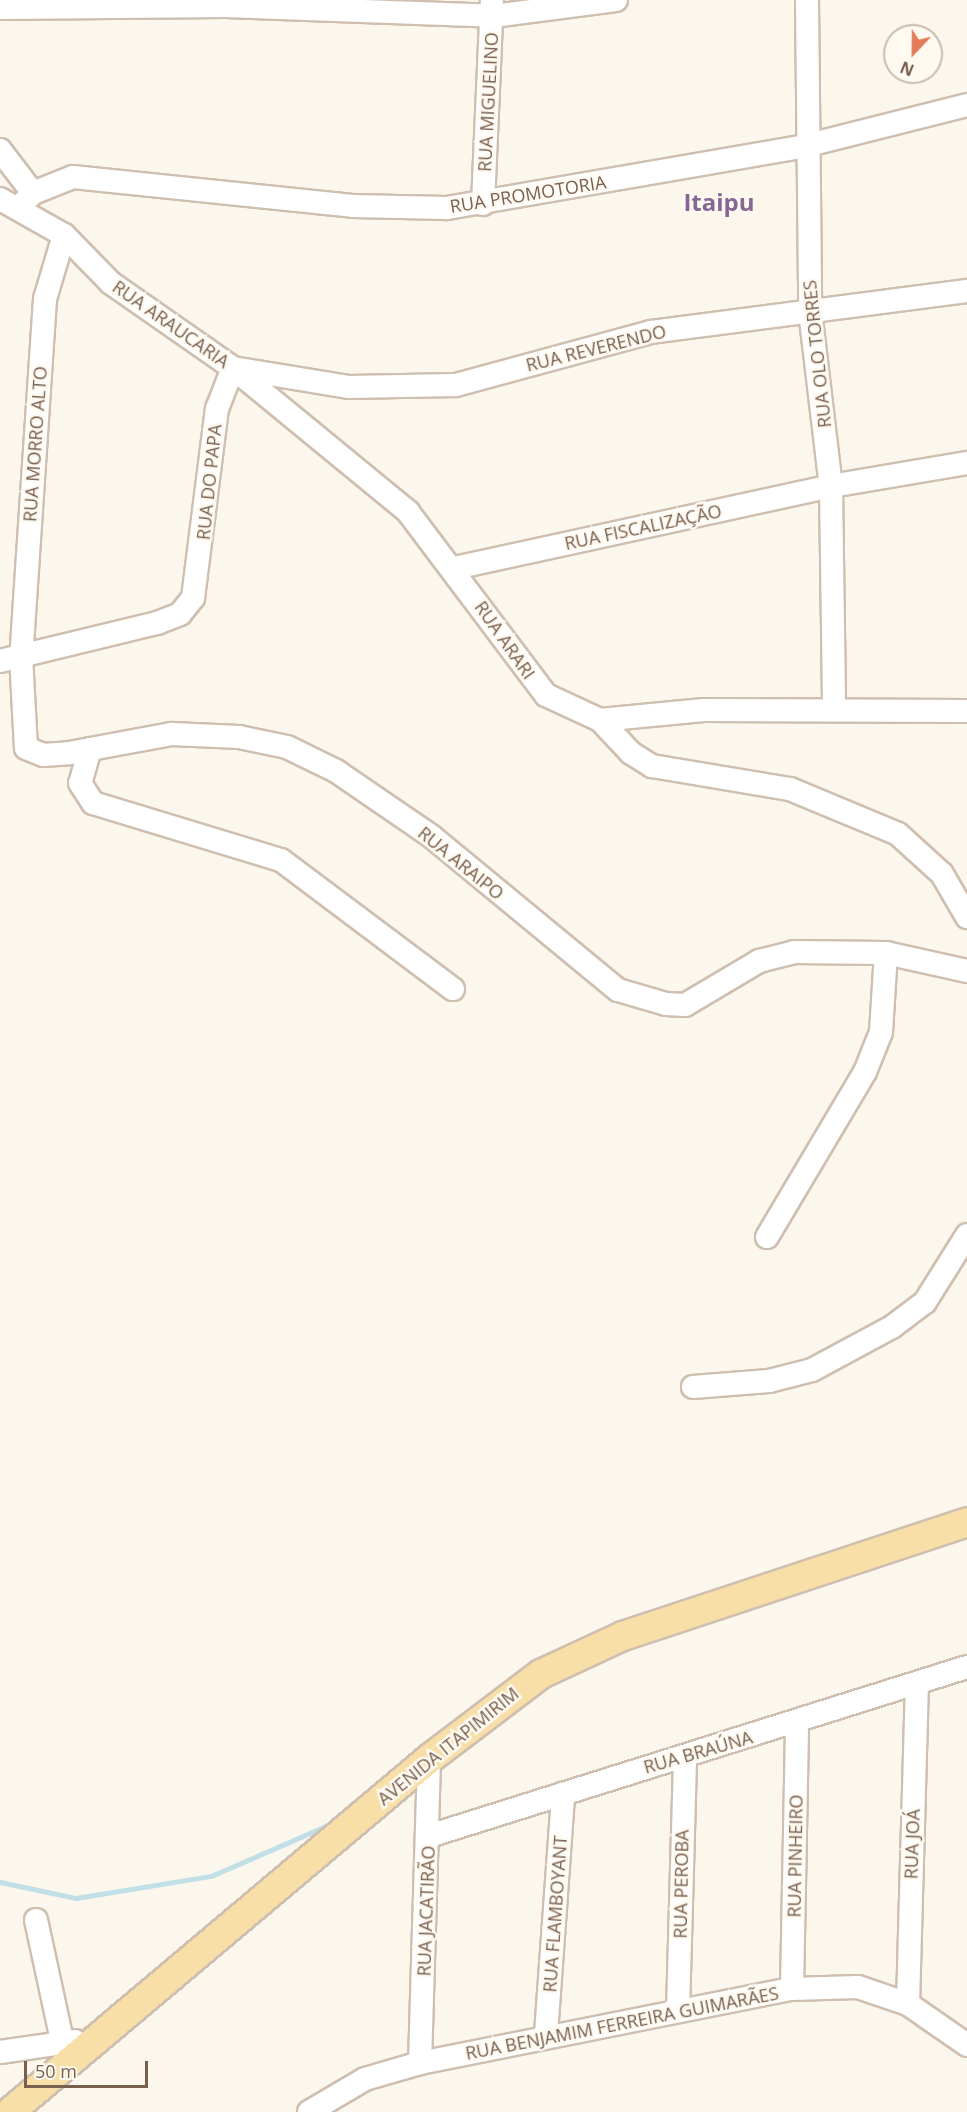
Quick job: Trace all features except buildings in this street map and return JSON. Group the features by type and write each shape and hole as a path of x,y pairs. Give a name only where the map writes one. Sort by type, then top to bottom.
{"main road":[{"name":"AVENIDA ITAPIMIRIM","path":"10,2112 75,2042 500,1702 578,1654 967,1522"}],"street":[{"path":"0,8 235,6 492,8 616,0"},
{"name":"RUA OLO TORRES","path":"807,0 805,146 810,311 831,486 834,708"},
{"name":"RUA MIGUELINO","path":"483,204 492,8"},
{"name":"RUA PROMOTORIA","path":"18,200 73,177 104,177 353,206 483,204 805,146 967,105"},
{"name":"RUA ARAUCARIA","path":"0,150 18,200 64,235 111,283 233,368 350,387 456,385"},
{"name":"RUA MORRO ALTO","path":"11,659 45,299 64,235"},
{"path":"810,311 967,291"},
{"name":"RUA REVERENDO","path":"456,385 651,332 810,311"},
{"name":"RUA ARARI","path":"233,368 408,512 455,568 546,695 600,720"},
{"name":"RUA DO PAPA","path":"11,659 157,623 180,614 193,598 217,409 233,368"},
{"path":"831,486 967,463"},
{"name":"RUA FISCALIZAÇÃO","path":"455,568 831,486"},
{"name":"RUA ARAIPO","path":"11,659 26,748 43,755 172,734 239,737 287,747 336,771 431,836 618,990 666,1004 685,1005 759,961 794,952 886,953 967,971"},
{"path":"600,720 704,710 834,708 967,711"},
{"path":"600,720 631,753 652,766 790,789 897,834 942,874 967,918"},
{"path":"90,749 80,783 93,803 281,860 453,989"},
{"path":"767,1237 865,1072 881,1032 886,953"},
{"path":"693,1387 769,1381 812,1370 892,1327 925,1302 967,1235"},
{"name":"RUA BRAÚNA","path":"429,1836 797,1724 967,1667"},
{"name":"RUA JOÁ","path":"908,2004 917,1684"},
{"name":"RUA PINHEIRO","path":"792,1989 797,1724"},
{"name":"RUA PEROBA","path":"678,2011 685,1757"},
{"name":"RUA JACATIRÃO","path":"420,2063 429,1836 429,1759"},
{"name":"RUA FLAMBOYANT","path":"546,2034 563,1794"},
{"path":"0,2052 75,2042 36,1920"},
{"name":"RUA BENJAMIM FERREIRA GUIMARÃES","path":"309,2112 365,2079 420,2063 546,2034 792,1989 858,1987 908,2004 967,2045"}],"waterway":[{"path":"0,1882 76,1898 211,1876 326,1826"}],"district":[{"name":"Itaipu","path":"719,202"}]}
